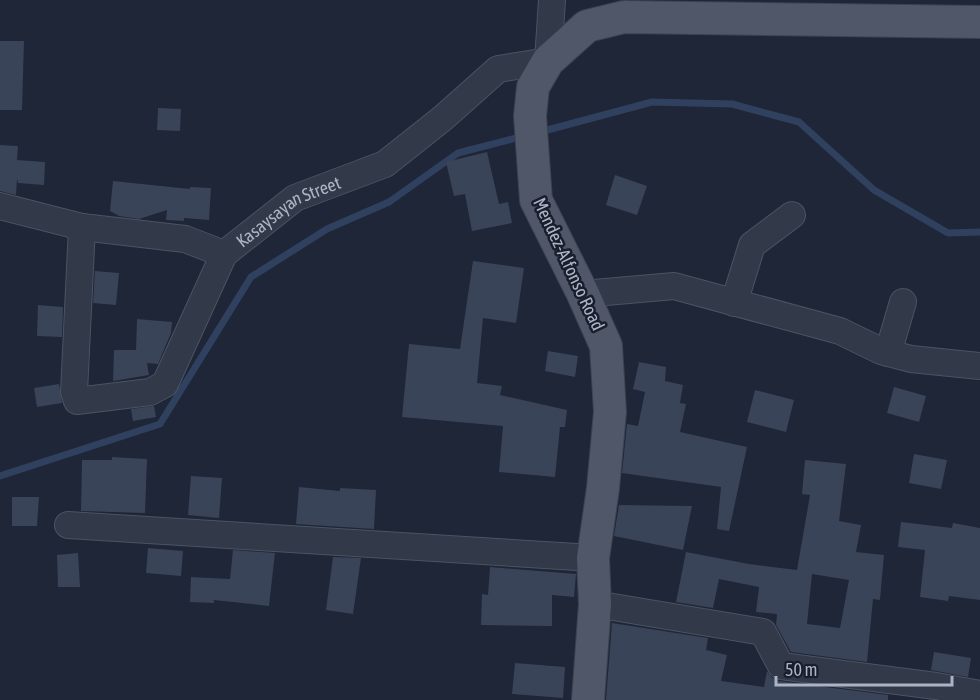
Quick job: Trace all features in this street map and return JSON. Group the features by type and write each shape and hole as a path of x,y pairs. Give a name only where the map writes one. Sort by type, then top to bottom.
{"main road":[{"name":"Mendez-Alfonso Road","path":"588,700 595,604 593,558 603,488 610,412 606,346 584,294 536,200 530,116 533,87 548,61 587,26 624,17 980,22"}],"street":[{"path":"548,61 552,0"},
{"name":"Kasaysayan Street","path":"0,206 82,227 185,238 224,254 295,198 385,164 443,118 498,69 548,61"},
{"path":"734,303 752,245 792,215"},
{"path":"82,227 74,392 76,401 150,392 165,384 224,254"},
{"path":"584,294 674,286 840,331 888,353 910,359 980,366"},
{"path":"888,353 903,302"},
{"path":"68,525 593,558"},
{"path":"595,604 763,632 781,666 980,694"}],"building":[{"path":"0,41 24,41 22,110 0,110"},
{"path":"158,108 181,109 180,131 157,130"},
{"path":"0,145 18,146 17,160 45,162 44,185 18,183 17,179 16,195 0,191"},
{"path":"487,152 499,204 508,202 512,223 472,231 465,194 454,196 446,162"},
{"path":"615,175 647,186 637,215 606,205"},
{"path":"113,181 190,189 190,187 211,188 209,220 184,218 184,221 166,220 167,210 139,219 119,216 110,211"},
{"path":"473,261 524,268 516,323 483,318 477,383 502,386 500,395 567,410 565,427 560,427 555,477 499,472 503,426 402,417 409,344 460,349"},
{"path":"95,271 119,273 116,305 93,303"},
{"path":"38,305 63,307 62,337 37,336"},
{"path":"137,319 172,322 171,333 158,364 147,363 149,375 113,381 114,350 136,350"},
{"path":"548,351 578,356 575,377 545,371"},
{"path":"639,362 666,367 665,381 683,385 680,403 686,404 680,432 747,447 729,531 717,529 721,487 622,473 627,424 638,426 645,392 633,389"},
{"path":"59,384 62,403 37,407 34,388"},
{"path":"894,387 926,396 919,422 887,413"},
{"path":"755,390 794,400 786,432 747,422"},
{"path":"154,406 156,417 133,421 131,409"},
{"path":"914,454 947,460 941,489 909,483"},
{"path":"112,457 147,459 145,513 81,511 82,460 112,460"},
{"path":"805,460 846,464 839,521 861,525 856,552 884,555 880,600 873,599 867,662 791,652 776,625 777,614 756,612 759,587 719,579 713,608 676,602 686,552 797,570 810,495 802,494","holes":["812,574 849,580 840,628 807,624"]},
{"path":"191,476 222,478 219,518 188,515"},
{"path":"299,487 340,491 340,488 376,490 374,529 296,524"},
{"path":"12,497 39,497 37,526 12,526"},
{"path":"619,505 692,506 683,550 614,536"},
{"path":"901,522 952,528 953,523 980,528 980,600 949,596 948,601 920,597 925,550 898,547"},
{"path":"148,548 183,551 181,576 146,573"},
{"path":"233,550 275,553 269,606 214,600 214,603 190,602 191,577 230,579"},
{"path":"78,553 80,587 58,587 57,555"},
{"path":"333,557 361,558 353,614 326,610"},
{"path":"490,567 576,574 574,597 552,595 552,626 481,625 482,594 488,595"},
{"path":"612,623 708,638 706,650 727,655 721,681 764,687 767,671 772,678 779,681 888,695 888,700 606,700"},
{"path":"934,652 971,658 968,677 931,670"},
{"path":"515,663 565,667 563,698 512,694"}],"waterway":[{"path":"540,132 652,102 732,104 799,122 874,190 948,233 980,232"},
{"path":"0,476 160,424 251,277 327,229 389,202 458,153 524,136"}]}
